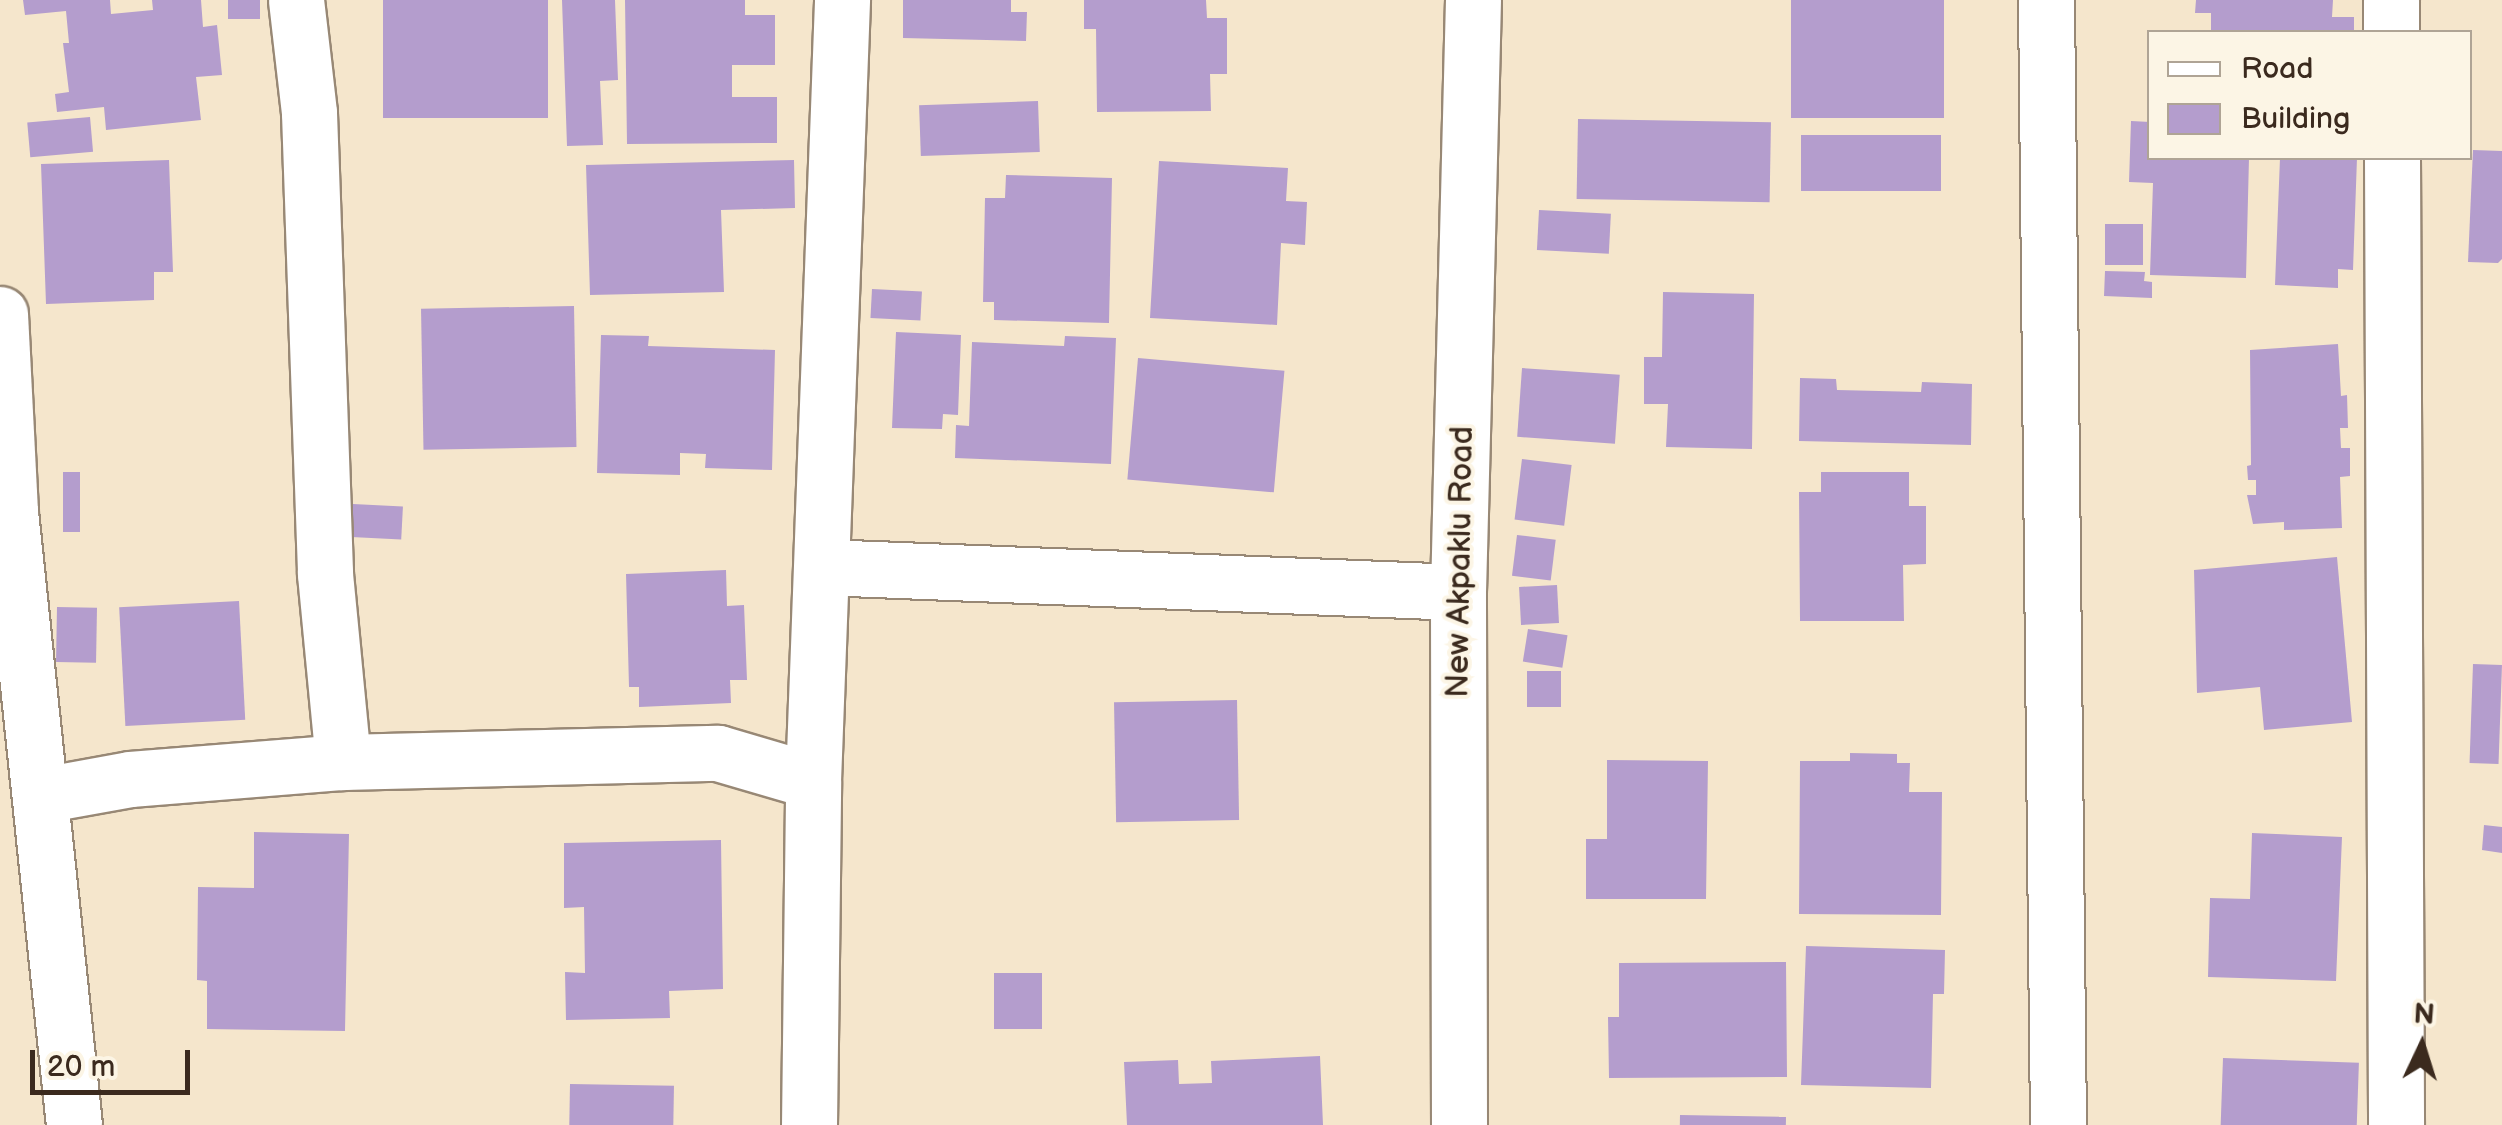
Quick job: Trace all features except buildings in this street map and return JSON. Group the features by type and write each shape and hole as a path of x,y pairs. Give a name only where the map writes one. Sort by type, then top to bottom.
{"street":[{"path":"296,0 309,112 325,574 343,762"},
{"path":"810,1125 813,781 842,0"},
{"name":"New Akpaklu Road","path":"1459,1125 1458,592 1473,0"},
{"path":"2046,0 2058,1125"},
{"path":"2391,0 2391,30"},
{"path":"2392,160 2396,1125"},
{"path":"0,314 10,512 74,1125"},
{"path":"822,567 1458,592"},
{"path":"42,795 114,781 343,762 718,754 813,781"}]}
